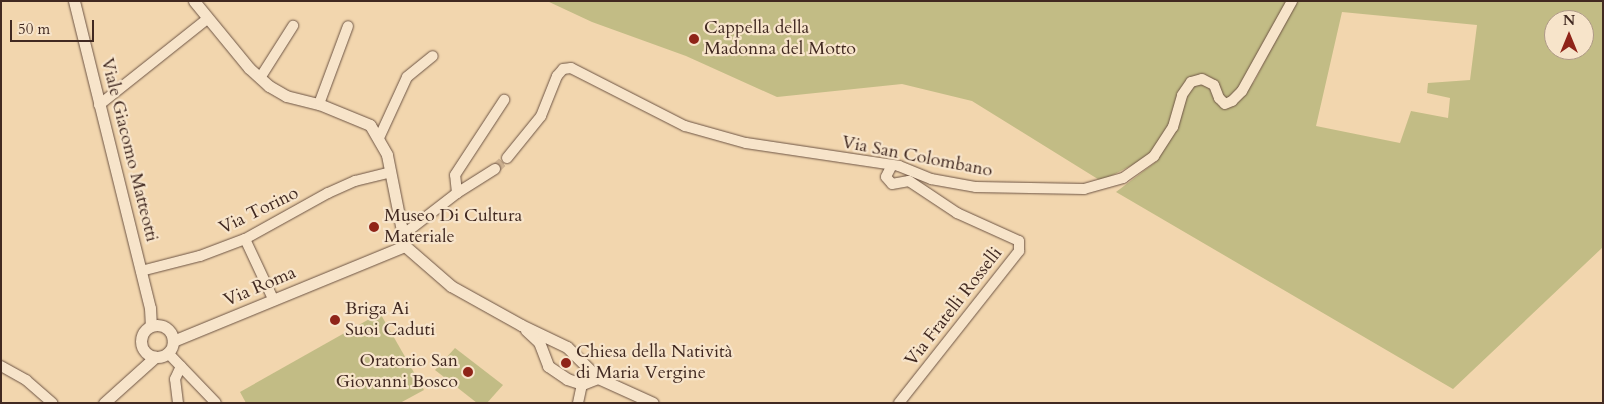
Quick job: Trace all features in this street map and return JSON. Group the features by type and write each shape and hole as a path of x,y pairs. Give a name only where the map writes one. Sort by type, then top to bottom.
{"street":[{"name":"Viale Giacomo Matteotti","path":"74,1 150,308 157,326"},
{"path":"194,1 207,20 260,78 286,96 318,104 370,125 387,155 388,173 404,234 405,246 451,286 521,325 567,346 598,378 653,403"},
{"name":"Via San Colombano","path":"506,158 541,116 557,76 563,69 571,68 685,126 746,143 892,165 930,180 976,188 1084,189 1123,178 1154,156 1173,127 1182,95 1191,82 1202,79 1214,85 1219,98 1225,104 1242,91 1292,1"},
{"path":"99,105 207,20"},
{"path":"260,78 293,26"},
{"path":"318,104 348,26"},
{"path":"379,138 406,77 433,56"},
{"path":"457,193 455,175 504,100"},
{"name":"Via Fratelli Rosselli","path":"892,165 886,177 892,184 910,181 957,213 1019,241 1019,251 899,403"},
{"path":"404,234 457,193 495,169"},
{"name":"Via Torino","path":"141,271 200,256 246,239 328,193 355,181 388,173"},
{"path":"246,239 274,300"},
{"name":"Via Roma","path":"173,341 405,246"},
{"path":"521,325 539,342 548,366 567,380 582,384 598,378"},
{"path":"151,355 141,338 157,326 171,333 173,341 168,353"},
{"path":"104,403 139,370 151,355 168,353"},
{"path":"168,353 216,403"},
{"path":"1,366 26,380 52,403"},
{"path":"178,403 175,379 180,366"},
{"path":"578,403 582,384"}],"shaded area":[{"path":"547,1 1288,1 1241,88 1225,101 1216,83 1190,81 1170,126 1152,155 1101,181 972,101 902,84 777,97 686,56 592,22"},
{"path":"1296,1 1603,1 1603,247 1453,389 1116,192 1157,161 1175,129 1192,84 1202,81 1212,87 1217,98 1233,102 1254,82","holes":["1342,12 1477,25 1470,80 1428,83 1427,93 1450,98 1448,118 1411,111 1400,143 1316,126"]},
{"path":"380,313 424,390 400,403 246,403 240,392"},
{"path":"455,348 503,385 487,403 477,403 435,370"}],"tunnel":[{"path":"495,169 507,158"}],"place":[{"name":"Cappella della Madonna del Motto","path":"694,39"},
{"name":"Museo Di Cultura Materiale","path":"374,227"},
{"name":"Briga Ai Suoi Caduti","path":"335,320"},
{"name":"Chiesa della Natività di Maria Vergine","path":"566,363"},
{"name":"Oratorio San Giovanni Bosco","path":"468,372"}]}
